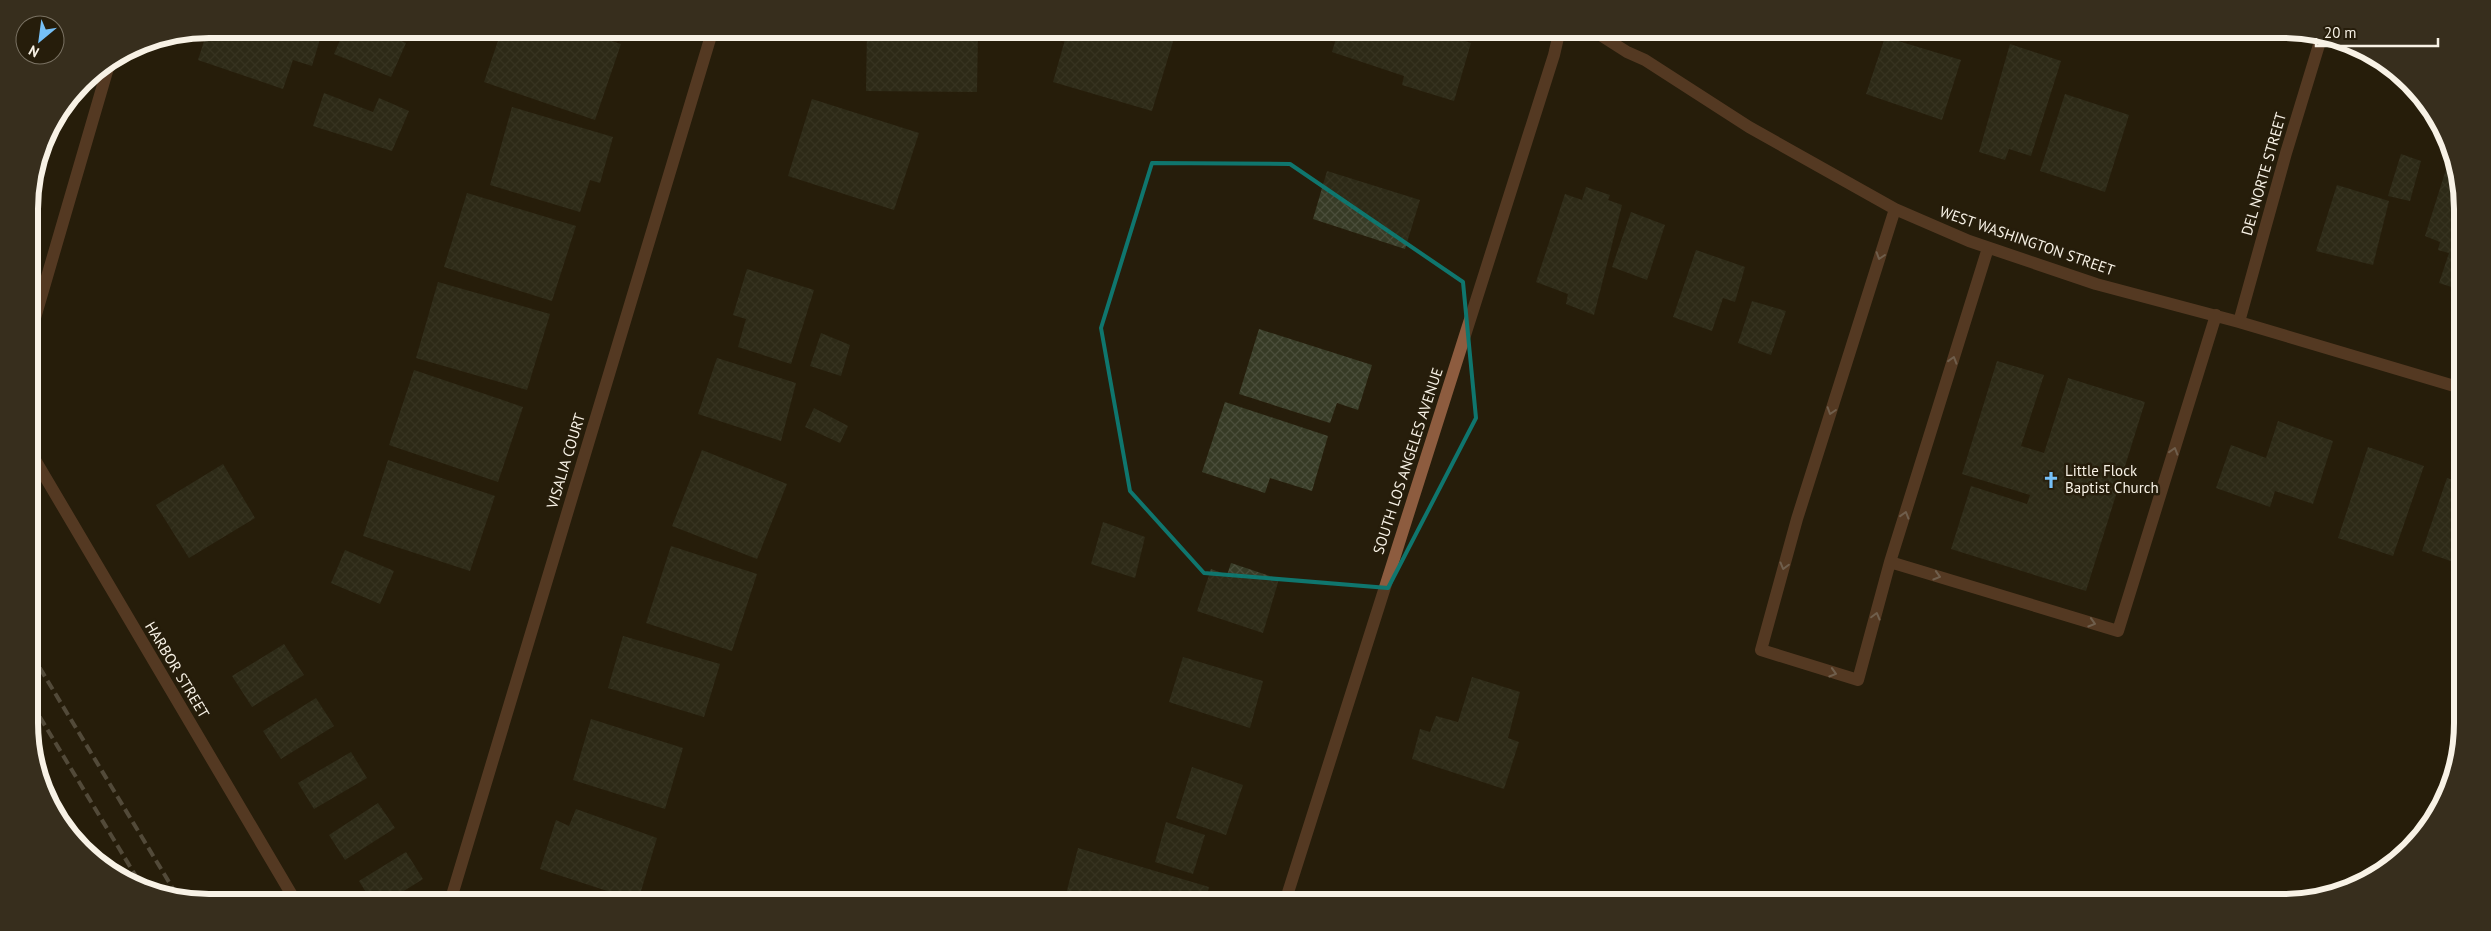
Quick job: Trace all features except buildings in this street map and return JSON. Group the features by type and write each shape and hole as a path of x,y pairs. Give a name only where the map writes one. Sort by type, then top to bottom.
{"street":[{"name":"VISALIA COURT","path":"452,894 710,38"},
{"name":"SOUTH LOS ANGELES AVENUE","path":"1288,893 1548,74 1558,38"},
{"name":"WEST WASHINGTON STREET","path":"1605,38 1627,52 1645,60 1749,128 1895,209 1988,248 2096,284 2216,315 2454,386"},
{"name":"DEL NORTE STREET","path":"2239,322 2286,153 2320,42"},
{"path":"38,307 107,71"},
{"path":"1895,209 1797,519 1761,650 1858,680 1890,562 1988,248"},
{"path":"1890,562 2118,631 2216,315"},
{"name":"HARBOR STREET","path":"38,467 291,894"}],"highlighted area":[{"path":"1152,163 1290,164 1463,282 1476,418 1388,588 1204,573 1130,491 1101,328"}],"railway":[{"path":"38,665 174,890"},
{"path":"38,714 137,877"}],"place":[{"name":"Little Flock Baptist Church","path":"2051,480"}]}
